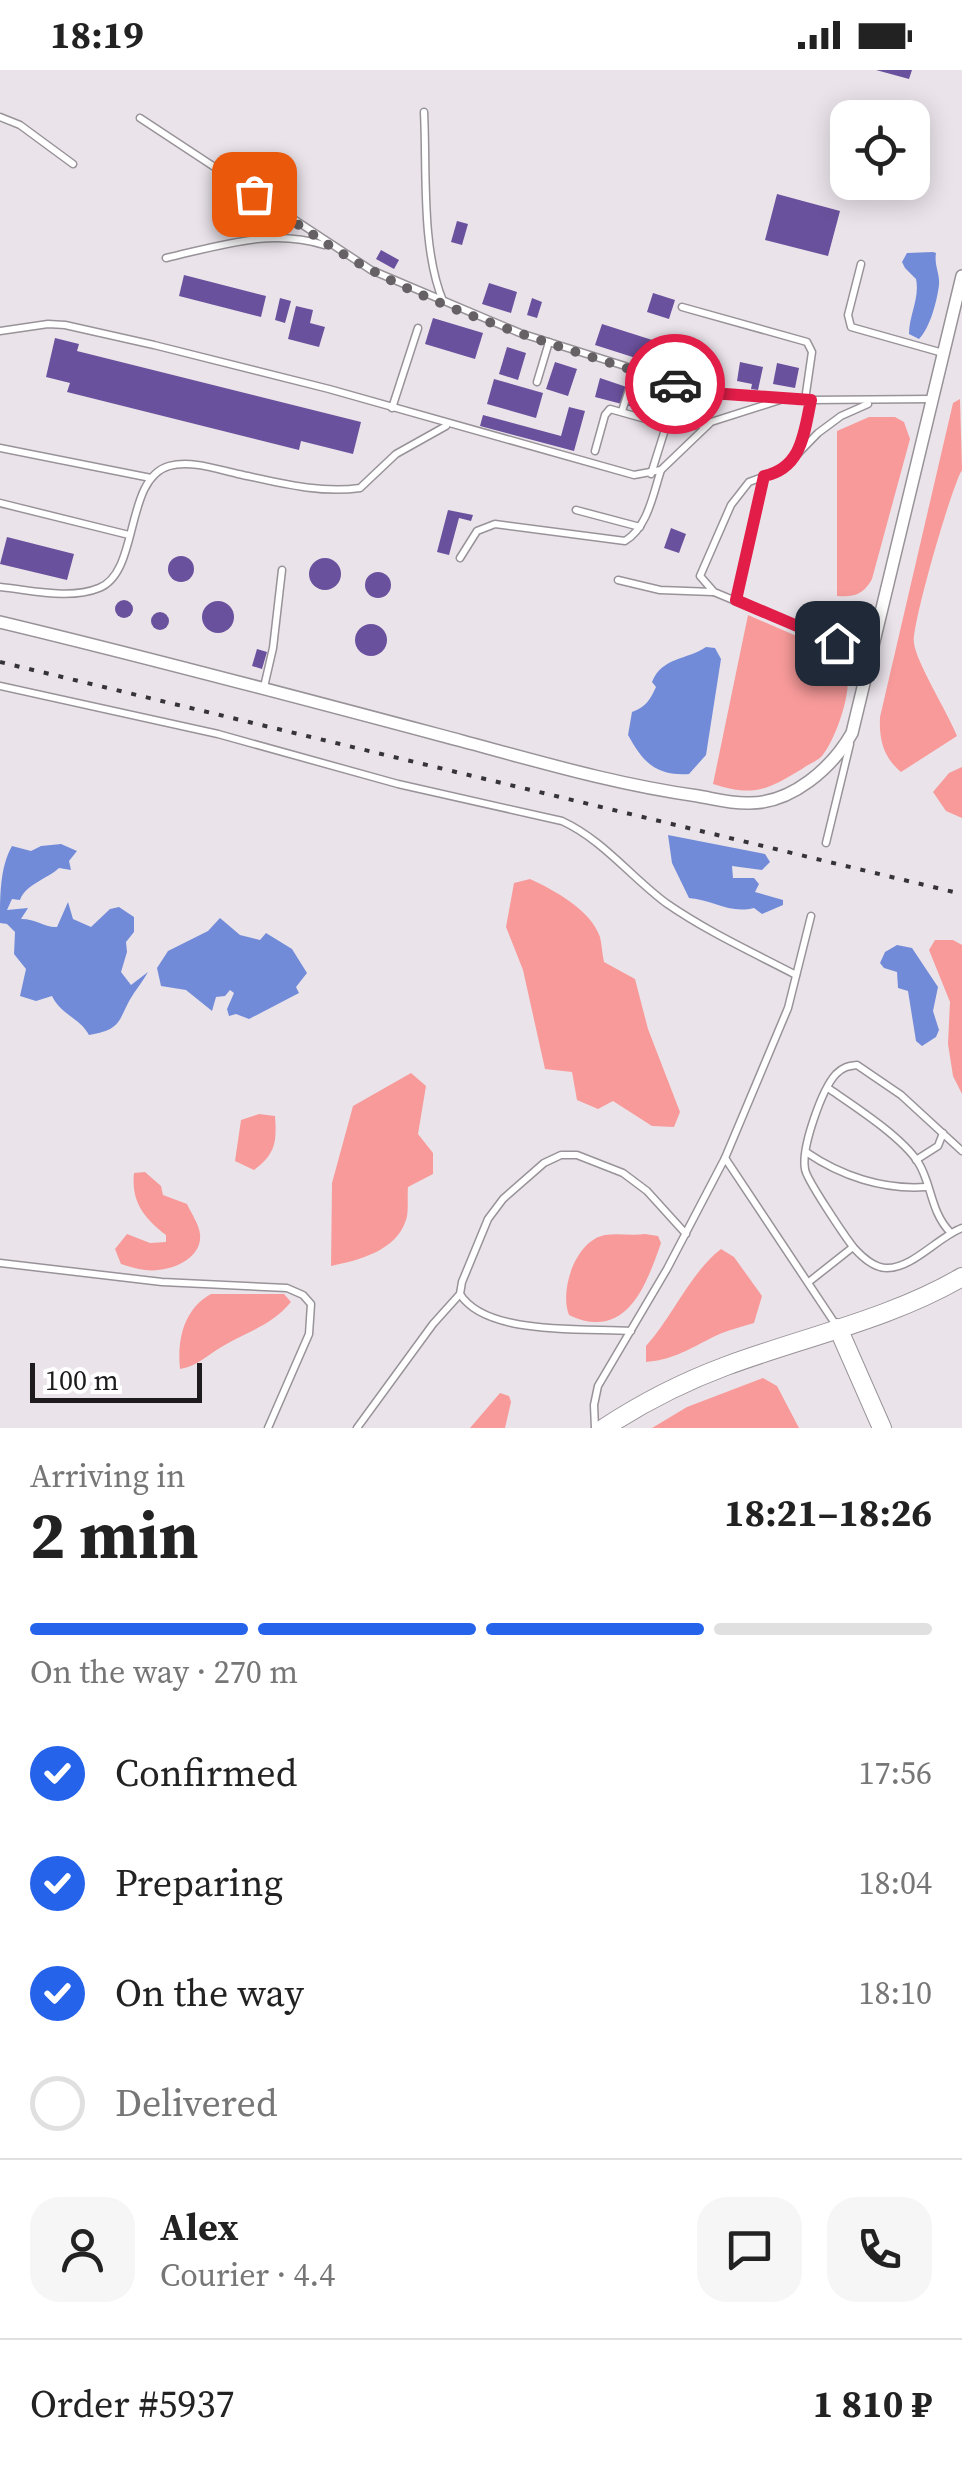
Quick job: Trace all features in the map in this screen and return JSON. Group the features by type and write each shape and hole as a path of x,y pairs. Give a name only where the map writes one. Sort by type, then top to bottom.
{"main road":[{"path":"604,1428 675,1387 904,1305 962,1277"},
{"path":"838,1328 882,1428"}],"street":[{"path":"0,622 581,774 749,804 772,801 796,790 842,751 852,734 962,276"}],"lane":[{"path":"424,112 431,249 434,277 443,302"},
{"path":"0,117 20,126 73,164"},
{"path":"140,118 371,270 549,342 711,393 808,400 934,400"},
{"path":"166,258 265,237 296,238 335,249"},
{"path":"861,264 848,315 851,327 944,354"},
{"path":"682,307 807,342 812,352 800,451"},
{"path":"0,331 48,324 83,328 274,374 634,475 661,470 711,422"},
{"path":"392,408 418,328"},
{"path":"537,382 549,342"},
{"path":"622,411 635,371"},
{"path":"651,474 679,385"},
{"path":"594,450 607,411 622,411 685,429 786,398"},
{"path":"714,592 703,582 702,568 740,490 748,482 782,470 841,416 873,402"},
{"path":"0,587 74,594 99,588 114,577 151,478 168,466 192,464 292,484 360,488 396,454 448,425"},
{"path":"0,448 151,478"},
{"path":"460,558 473,535 487,526 512,525 617,542 631,539 640,526 661,470"},
{"path":"736,600 764,476"},
{"path":"0,503 129,535"},
{"path":"576,510 640,526"},
{"path":"264,688 282,570"},
{"path":"618,580 660,590 714,592 871,657"},
{"path":"0,686 218,734 398,784 562,821 583,830 688,918 730,944 796,975"},
{"path":"826,843 852,734"},
{"path":"595,1428 598,1386 686,1234 725,1158 766,1062 796,975 811,916"},
{"path":"962,1151 901,1095 857,1064 832,1077 804,1168 853,1248 875,1265 897,1266 962,1228"},
{"path":"828,1088 916,1160 935,1212 950,1232"},
{"path":"916,1160 938,1146 942,1133"},
{"path":"806,1152 859,1178 895,1188 926,1188"},
{"path":"357,1428 433,1324 460,1294 478,1240 503,1199 544,1163 577,1155 623,1173 647,1192 686,1234"},
{"path":"725,1158 838,1328"},
{"path":"810,1282 853,1248"},
{"path":"0,1263 162,1282 288,1288 303,1296 311,1304 310,1334 268,1428"},
{"path":"460,1294 481,1315 510,1324 630,1331"}],"shaded area":[{"path":"960,399 962,470 933,556 914,643 957,736 901,772 883,747 880,717 953,403"},
{"path":"869,417 895,417 904,422 910,439 872,579 858,594 837,596 837,431"},
{"path":"748,615 838,654 848,674 840,720 822,756 779,782 750,791 713,784"},
{"path":"962,767 962,818 946,811 933,792 949,773"},
{"path":"530,879 560,895 589,918 600,937 604,962 635,979 648,1029 680,1112 674,1127 652,1126 613,1101 598,1109 577,1100 572,1072 545,1069 523,970 506,927 514,883"},
{"path":"935,940 953,940 962,945 962,1094 953,1076 948,1044 950,1002 929,950"},
{"path":"411,1073 426,1086 418,1134 433,1153 433,1174 408,1187 406,1220 394,1239 364,1257 331,1266 332,1183 353,1106"},
{"path":"259,1114 275,1116 276,1134 270,1153 254,1170 235,1161 241,1120"},
{"path":"145,1172 161,1186 163,1195 187,1204 199,1230 196,1251 182,1263 163,1269 145,1270 121,1264 115,1249 127,1234 150,1243 166,1242 166,1235 145,1216 137,1201 134,1173"},
{"path":"605,1235 658,1236 661,1243 631,1305 605,1321 569,1315 568,1280 586,1246"},
{"path":"721,1249 734,1257 762,1296 754,1323 722,1333 677,1355 646,1362 646,1346 700,1270"},
{"path":"211,1294 284,1294 291,1302 267,1323 180,1369 184,1326 194,1308"},
{"path":"763,1378 777,1386 799,1428 652,1428 687,1407"},
{"path":"500,1393 509,1396 511,1402 505,1428 470,1428"}],"water":[{"path":"933,252 938,291 930,321 919,339 909,334 916,279 902,262 907,253"},
{"path":"706,647 715,648 721,659 706,755 689,774 667,773 645,760 628,735 632,712 649,699 656,687 652,682 662,668"},
{"path":"668,835 765,854 770,862 762,870 732,866 733,878 754,878 759,884 755,892 783,900 783,905 762,914 754,908 737,909 689,898 672,863"},
{"path":"61,844 77,851 69,861 71,870 59,868 32,886 20,900 12,899 7,910 28,908 21,919 57,927 68,902 73,919 91,927 110,909 119,907 134,917 134,932 126,942 121,972 131,985 148,972 119,1022 101,1033 89,1035 52,996 36,1001 20,996 26,969 14,954 15,932 0,923 3,872 12,846 31,851"},
{"path":"220,918 240,935 260,940 266,933 292,949 307,973 296,987 299,993 249,1019 236,1014 229,1016 227,1009 234,993 230,990 225,996 216,997 212,1011 186,990 161,986 157,968 168,951 208,931"},
{"path":"897,945 912,948 938,987 933,1011 939,1030 936,1037 922,1046 916,1041 908,991 898,988 897,972 880,963 885,952"}],"building":[{"path":"876,70 912,70 909,79"},
{"path":"777,194 840,211 828,256 765,240"},
{"path":"457,221 468,224 462,245 451,242"},
{"path":"381,250 399,260 394,269 376,259"},
{"path":"184,275 266,296 261,317 179,296"},
{"path":"489,283 517,292 511,313 482,304"},
{"path":"653,293 675,300 669,319 647,312"},
{"path":"280,298 291,301 285,323 275,320"},
{"path":"532,298 542,302 537,318 527,315"},
{"path":"296,306 313,310 310,323 325,327 319,347 288,339"},
{"path":"433,318 483,333 475,359 425,344"},
{"path":"602,324 671,346 664,367 595,345"},
{"path":"55,338 79,344 77,351 361,422 353,454 301,441 299,450 67,392 70,383 46,377"},
{"path":"507,347 526,353 518,380 499,374"},
{"path":"555,362 577,369 568,396 546,389"},
{"path":"740,362 763,367 758,390 751,389 752,384 737,381"},
{"path":"777,363 799,368 795,388 773,384"},
{"path":"600,378 665,400 660,414 595,397"},
{"path":"494,379 543,393 536,418 487,404"},
{"path":"569,407 585,411 574,451 480,426 483,415 561,436"},
{"path":"448,510 473,515 471,521 459,518 449,555 437,552"},
{"path":"671,528 686,534 679,553 664,548"},
{"path":"7,537 74,554 67,580 0,564"},
{"path":"181,556 190,560 194,569 190,578 181,582 172,578 168,569 172,560"},
{"path":"325,558 336,563 341,574 336,585 325,590 314,585 309,574 314,563"},
{"path":"378,572 387,576 391,585 387,594 378,598 369,594 365,585 369,576"},
{"path":"124,600 133,609 124,618 115,609"},
{"path":"218,601 229,606 234,617 229,628 218,633 207,628 202,617 207,606"},
{"path":"160,612 169,621 160,630 151,621"},
{"path":"371,624 382,629 387,640 382,651 371,656 360,651 355,640 360,629"},
{"path":"257,649 267,652 262,669 252,666"}],"railway":[{"path":"0,662 962,894"}],"way so far":[{"path":"254,194 335,249 408,288 520,333 675,384"}],"route":[{"path":"675,384 711,393 811,400 800,451 782,470 764,476 736,600 837,643"}]}
